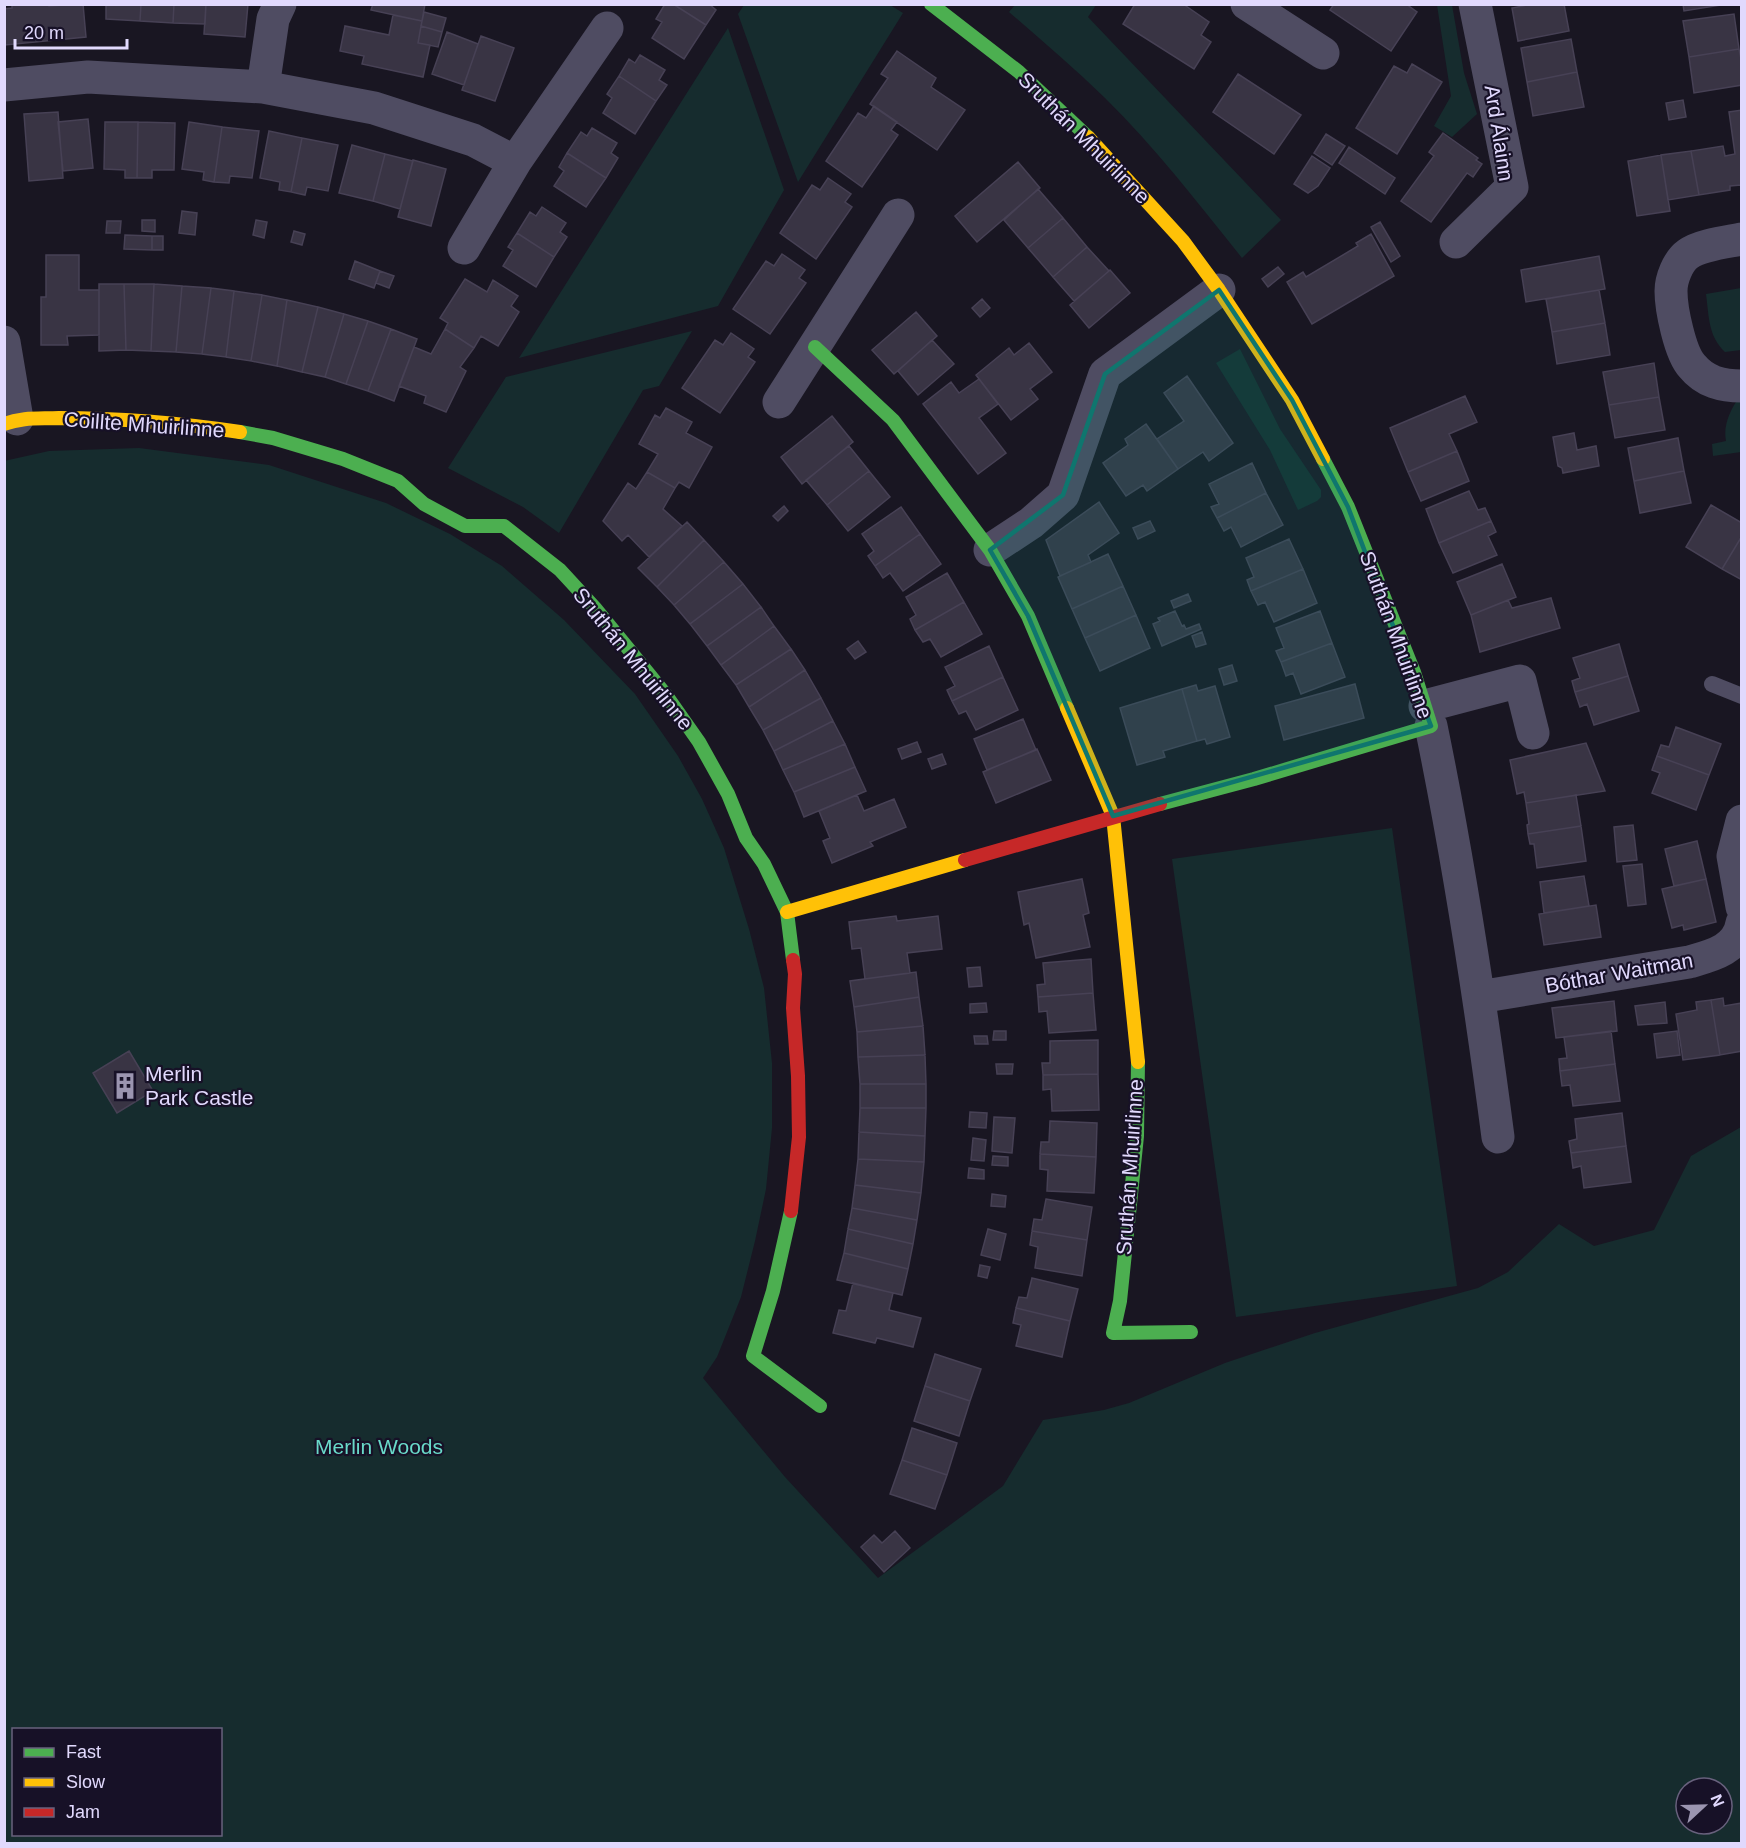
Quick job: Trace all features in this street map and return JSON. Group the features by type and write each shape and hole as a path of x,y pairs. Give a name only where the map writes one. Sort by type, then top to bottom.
{"street":[{"path":"263,87 273,19 280,4"},
{"path":"1247,4 1323,53"},
{"name":"Ard Álainn","path":"1456,242 1512,186 1475,4"},
{"name":"Sruthán Mhuirlinne","path":"787,912 1113,816 1254,779 1428,716 1414,672 1348,507 1292,400 1219,290 1183,241 1094,142 1019,72 944,8"},
{"path":"464,248 515,162 607,28"},
{"path":"4,85 88,77 263,87 374,108 473,140 515,162"},
{"path":"779,402 898,215"},
{"path":"1742,239 1695,250 1686,255 1676,271 1671,292 1679,340 1692,366 1712,382 1723,386 1742,386"},
{"path":"990,550 1031,523 1063,495 1105,374 1219,290"},
{"name":"Coillte Mhuirlinne","path":"4,342 11,421 95,418 195,425 273,438 343,459 398,481 424,504 465,526"},
{"name":"Sruthán Mhuirlinne","path":"815,347 893,420 990,550 1028,616 1113,816 1138,1054 1137,1136 1120,1301 1113,1333 1191,1332"},
{"name":"Sruthán Mhuirlinne","path":"465,526 504,526 560,570 627,646 699,742 728,794 746,838 764,864 787,912 795,974 793,1008 798,1076 799,1137 792,1206 773,1291 753,1356 820,1406"},
{"path":"1498,1137 1479,997 1448,806 1428,716 1520,681 1533,733"},
{"path":"1742,821 1733,856 1742,907"},
{"name":"Bóthar Waitman","path":"1479,997 1689,962 1716,955 1736,938 1742,923"}],"lane":[{"path":"1712,684 1742,696"}],"highlighted area":[{"path":"1219,290 1292,400 1348,507 1431,726 1113,816 1028,616 990,550 1063,495 1105,374"}],"green space":[{"path":"744,5 890,5 903,13 798,182 738,14"},
{"path":"1015,5 1096,5 1088,17 1281,220 1242,258 1141,136 1105,98 1009,12"},
{"path":"1437,5 1452,5 1464,73 1477,114 1452,137 1434,126 1451,96"},
{"path":"728,28 784,190 718,306 519,358"},
{"path":"1741,288 1741,350 1725,352 1712,332 1706,294"},
{"path":"692,331 659,386 643,390 559,533 523,507 448,468 506,377"},
{"path":"1240,349 1280,429 1321,490 1321,497 1317,501 1298,510 1270,450 1216,363"},
{"path":"1741,397 1741,452 1713,456 1712,444 1726,441 1728,418"},
{"name":"Merlin Woods","path":"139,448 269,465 386,503 450,534 502,566 564,620 635,694 678,756 702,799 724,848 764,988 772,1063 772,1128 766,1189 755,1241 741,1297 717,1357 703,1378 785,1477 878,1578 1003,1486 1043,1420 1104,1410 1129,1403 1225,1363 1315,1333 1478,1288 1508,1272 1559,1224 1594,1246 1654,1230 1691,1156 1741,1127 1741,1843 5,1843 4,461 49,451"},
{"path":"1392,828 1457,1286 1236,1317 1172,859"}],"building":[{"path":"12,4 49,4 49,6 83,4 86,37 5,45 4,9 12,8"},
{"path":"106,4 141,4 140,21 106,19"},
{"path":"141,4 174,4 173,23 140,21"},
{"path":"174,4 206,4 205,24 173,23"},
{"path":"206,4 248,4 245,37 204,34"},
{"path":"373,4 425,4 422,21 371,10"},
{"path":"665,4 673,4 706,25 684,59 652,38 662,22 656,19"},
{"path":"673,4 709,4 716,10 706,25"},
{"path":"1135,4 1183,4 1209,22 1201,35 1211,42 1194,69 1123,24"},
{"path":"1334,4 1406,4 1417,12 1391,51 1330,10"},
{"path":"1532,4 1564,4 1569,31 1518,41 1512,8"},
{"path":"1683,4 1727,4 1684,11"},
{"path":"424,12 446,18 442,32 421,26"},
{"path":"1734,14 1739,49 1689,57 1683,21"},
{"path":"393,15 422,21 418,43 430,45 423,77 362,64 364,56 340,51 345,26 389,35"},
{"path":"421,26 442,32 438,47 418,43"},
{"path":"447,32 478,44 464,85 432,74"},
{"path":"481,36 514,48 495,101 462,90"},
{"path":"1571,39 1577,72 1527,82 1521,48"},
{"path":"1739,49 1742,85 1694,93 1689,57"},
{"path":"897,51 936,78 931,87 965,110 937,150 870,104 888,78 881,74"},
{"path":"640,55 665,70 659,80 667,85 656,101 619,76 629,59 635,63"},
{"path":"1412,64 1442,82 1397,154 1356,128 1394,66 1407,73"},
{"path":"1577,72 1584,107 1533,116 1527,82"},
{"path":"1238,74 1301,115 1274,154 1213,112"},
{"path":"619,76 656,101 635,134 603,113 612,98 607,94"},
{"path":"1683,100 1686,117 1669,120 1666,103"},
{"path":"874,106 897,122 891,130 898,135 862,187 826,161 858,113 866,118"},
{"path":"1742,110 1742,188 1741,185 1730,186 1730,190 1699,195 1691,151 1723,146 1725,156 1735,154 1729,112"},
{"path":"58,112 63,178 29,181 24,114"},
{"path":"88,119 93,168 63,171 58,122"},
{"path":"105,122 138,122 137,178 125,178 125,170 104,169"},
{"path":"138,122 175,123 174,170 152,170 152,178 137,178"},
{"path":"189,122 222,127 214,182 203,180 204,172 182,169"},
{"path":"222,127 259,131 252,178 230,176 229,183 214,182"},
{"path":"592,128 617,143 611,153 618,158 606,178 567,153 581,132 587,136"},
{"path":"269,131 302,138 291,192 279,190 280,182 260,178"},
{"path":"1443,133 1478,158 1476,160 1482,164 1473,177 1467,173 1431,222 1401,201 1434,156 1429,152"},
{"path":"1326,134 1345,146 1332,165 1314,153"},
{"path":"302,138 338,145 328,191 307,187 305,195 291,192"},
{"path":"352,145 385,154 373,201 339,193"},
{"path":"1349,147 1395,178 1385,194 1339,163"},
{"path":"1691,151 1699,195 1668,200 1661,155"},
{"path":"567,153 606,178 586,207 554,186 564,171 559,167"},
{"path":"385,154 413,161 400,209 373,201"},
{"path":"1661,155 1670,211 1637,216 1628,161"},
{"path":"1312,156 1330,168 1318,186 1308,193 1294,184"},
{"path":"413,160 446,169 431,226 398,217"},
{"path":"1018,162 1040,188 977,242 955,216"},
{"path":"828,178 851,194 845,202 852,207 816,259 780,233 812,185 820,190"},
{"path":"1038,189 1063,218 1028,248 1004,220"},
{"path":"542,207 566,223 560,232 567,237 554,257 517,233 530,212 536,216"},
{"path":"182,211 197,213 195,235 179,233"},
{"path":"1063,218 1087,247 1053,277 1028,248"},
{"path":"142,220 155,220 155,232 142,231"},
{"path":"256,220 267,222 264,238 253,235"},
{"path":"107,221 121,221 120,233 106,233"},
{"path":"1380,222 1400,256 1391,262 1371,227"},
{"path":"294,231 305,234 302,245 291,242"},
{"path":"517,233 554,257 536,287 503,266 513,250 508,247"},
{"path":"1371,234 1394,276 1312,324 1287,282 1303,272 1306,277 1358,246 1356,243"},
{"path":"125,235 152,236 152,250 124,249"},
{"path":"152,236 163,236 163,250 152,250"},
{"path":"1087,247 1109,271 1074,301 1053,277"},
{"path":"782,254 805,270 799,278 806,283 770,334 733,309 766,261 774,266"},
{"path":"46,255 79,255 79,290 99,290 99,335 67,336 68,345 41,345 41,297 46,297"},
{"path":"1599,256 1605,289 1526,302 1521,270"},
{"path":"355,261 380,271 374,288 349,279"},
{"path":"1278,267 1284,274 1268,287 1262,279"},
{"path":"1110,270 1130,293 1089,328 1070,305"},
{"path":"380,271 394,276 389,288 376,283"},
{"path":"465,279 487,292 493,280 518,296 511,306 519,312 498,346 481,336 474,348 445,329 448,323 440,318"},
{"path":"99,284 124,284 126,350 99,351"},
{"path":"124,284 154,284 151,351 126,350"},
{"path":"154,284 182,286 176,352 151,351"},
{"path":"182,286 211,288 202,354 176,352"},
{"path":"211,288 234,291 226,357 202,354"},
{"path":"1599,290 1605,323 1552,332 1546,299"},
{"path":"234,291 262,295 251,361 226,357"},
{"path":"262,295 287,300 277,366 251,361"},
{"path":"982,299 990,308 980,317 972,308"},
{"path":"287,300 318,307 302,372 277,366"},
{"path":"318,307 344,314 325,377 302,372"},
{"path":"916,312 937,336 894,374 872,350"},
{"path":"344,314 368,321 346,384 325,377"},
{"path":"368,321 391,329 368,391 346,384"},
{"path":"1605,323 1610,355 1557,364 1552,332"},
{"path":"391,329 417,339 394,401 368,391"},
{"path":"445,329 474,348 460,367 466,371 446,412 424,403 426,396 399,386 414,347 431,354"},
{"path":"731,333 754,349 748,357 755,362 720,413 682,388 715,340 723,345"},
{"path":"932,340 954,364 918,395 898,371"},
{"path":"1029,343 1052,372 1030,389 1038,399 1011,420 976,375 1009,348 1014,355"},
{"path":"1654,363 1659,397 1609,405 1603,372"},
{"path":"1187,376 1233,443 1209,461 1203,452 1178,469 1157,439 1184,421 1164,393"},
{"path":"979,379 998,404 979,418 1006,453 978,474 923,404 951,382 959,393"},
{"path":"1465,396 1477,422 1449,434 1457,451 1408,472 1390,428"},
{"path":"1659,397 1665,430 1615,438 1609,405"},
{"path":"666,408 692,422 686,433 712,447 689,488 679,482 675,488 647,472 658,454 639,444 655,415 660,418"},
{"path":"832,416 853,442 802,484 781,457"},
{"path":"1146,424 1178,469 1147,491 1143,485 1126,496 1103,463 1128,445 1125,439"},
{"path":"1574,433 1577,450 1596,446 1599,466 1563,473 1562,468 1558,466 1553,437"},
{"path":"1678,438 1684,471 1634,481 1628,448"},
{"path":"849,446 869,471 827,505 806,480"},
{"path":"1457,451 1469,481 1421,501 1408,472"},
{"path":"1252,463 1266,493 1217,518 1211,507 1219,504 1209,484"},
{"path":"869,471 890,497 848,531 827,505"},
{"path":"1684,471 1691,503 1640,513 1634,481"},
{"path":"647,472 675,488 663,509 682,526 649,557 628,535 622,541 603,521 628,483 636,489"},
{"path":"1469,491 1478,510 1485,508 1491,521 1439,543 1426,509"},
{"path":"1266,493 1283,525 1241,547 1231,527 1224,531 1217,518"},
{"path":"1099,502 1119,533 1088,555 1091,562 1060,576 1046,540"},
{"path":"1711,505 1742,523 1742,536 1722,569 1686,547"},
{"path":"784,506 788,511 778,521 773,516"},
{"path":"901,507 920,534 875,566 868,556 874,551 862,534"},
{"path":"1150,521 1155,531 1138,539 1133,528"},
{"path":"1491,521 1496,532 1488,536 1497,555 1453,573 1439,543"},
{"path":"687,522 704,540 657,587 638,568"},
{"path":"920,534 941,564 903,591 890,573 883,578 875,566"},
{"path":"1742,536 1742,580 1722,569"},
{"path":"1289,539 1303,569 1251,591 1247,580 1254,577 1246,558"},
{"path":"704,540 724,562 674,605 657,587"},
{"path":"1108,554 1123,586 1072,609 1058,577"},
{"path":"724,562 743,584 690,624 674,605"},
{"path":"1502,564 1516,597 1471,615 1457,582"},
{"path":"1303,569 1317,603 1274,622 1265,602 1258,605 1251,591"},
{"path":"947,573 964,602 915,630 910,619 916,615 906,597"},
{"path":"743,584 761,607 707,646 690,624"},
{"path":"1123,586 1136,615 1085,638 1072,609"},
{"path":"1188,594 1191,601 1174,608 1171,601"},
{"path":"1551,598 1560,628 1480,652 1471,615 1508,600 1512,608"},
{"path":"964,602 982,634 941,657 930,639 923,642 915,630"},
{"path":"761,607 774,626 721,665 707,646"},
{"path":"1175,611 1182,626 1184,625 1186,629 1199,624 1201,629 1162,646 1153,624 1160,621 1158,618"},
{"path":"1320,611 1332,643 1281,662 1276,651 1284,648 1276,628"},
{"path":"1136,615 1150,648 1100,671 1085,638"},
{"path":"774,626 791,649 736,685 721,665"},
{"path":"1202,632 1206,644 1196,647 1192,636"},
{"path":"858,641 866,652 855,659 847,649"},
{"path":"1332,643 1345,677 1301,694 1293,673 1286,676 1281,662"},
{"path":"1619,644 1628,676 1575,692 1572,681 1580,678 1573,658"},
{"path":"989,646 1003,677 952,701 947,690 955,686 945,667"},
{"path":"791,649 805,670 749,707 736,685"},
{"path":"1232,665 1237,681 1224,685 1219,669"},
{"path":"805,670 821,698 763,730 749,707"},
{"path":"1628,676 1639,711 1594,725 1587,704 1580,707 1575,692"},
{"path":"1003,677 1018,710 976,730 966,711 959,714 952,701"},
{"path":"1355,684 1364,718 1284,740 1275,706"},
{"path":"1196,685 1198,691 1215,686 1230,737 1207,744 1205,739 1197,741 1182,689"},
{"path":"1182,689 1197,741 1163,751 1165,757 1137,765 1120,708"},
{"path":"821,698 833,721 774,751 763,730"},
{"path":"1023,719 1036,750 987,770 974,739"},
{"path":"833,721 845,744 783,770 774,751"},
{"path":"1676,727 1721,744 1709,775 1657,756 1661,745 1669,747"},
{"path":"917,742 921,752 902,759 898,749"},
{"path":"1586,743 1605,791 1526,803 1524,792 1517,794 1510,760"},
{"path":"845,744 855,767 794,792 783,770"},
{"path":"1037,749 1051,780 996,803 983,772"},
{"path":"942,754 946,764 932,769 928,759"},
{"path":"1657,756 1709,775 1696,810 1652,793 1660,773 1652,770"},
{"path":"855,767 866,791 804,817 794,792"},
{"path":"857,795 864,811 894,799 906,827 870,842 873,846 832,863 823,841 830,838 819,811"},
{"path":"1576,795 1581,826 1528,834 1526,803"},
{"path":"1633,825 1637,860 1617,862 1614,827"},
{"path":"1581,826 1586,861 1537,868 1534,844 1530,844 1528,834"},
{"path":"1697,841 1706,879 1674,886 1665,849"},
{"path":"1642,864 1646,904 1628,906 1623,866"},
{"path":"1584,876 1589,906 1544,913 1540,882"},
{"path":"1082,879 1089,913 1083,915 1090,947 1036,958 1029,923 1024,925 1018,892"},
{"path":"1706,879 1716,922 1684,930 1683,925 1672,928 1662,889"},
{"path":"1596,905 1601,937 1544,945 1539,914"},
{"path":"896,916 897,921 938,916 942,949 907,953 910,973 865,979 861,948 852,949 849,922"},
{"path":"1091,959 1093,993 1038,997 1037,985 1045,984 1043,963"},
{"path":"980,967 982,986 969,987 967,968"},
{"path":"916,972 919,997 854,1007 850,981"},
{"path":"1093,993 1096,1030 1049,1033 1047,1011 1039,1012 1038,997"},
{"path":"919,997 923,1026 857,1032 854,1007"},
{"path":"1723,998 1724,1006 1742,1003 1742,1051 1720,1055 1711,1000"},
{"path":"1711,1000 1720,1055 1683,1060 1676,1014 1697,1010 1696,1002"},
{"path":"1614,1001 1617,1031 1556,1038 1552,1008"},
{"path":"1665,1002 1667,1023 1638,1025 1635,1006"},
{"path":"986,1003 987,1012 970,1013 970,1004"},
{"path":"923,1026 925,1055 858,1057 857,1032"},
{"path":"994,1031 1006,1031 1006,1040 993,1040"},
{"path":"1611,1031 1615,1064 1560,1071 1559,1059 1567,1058 1564,1037"},
{"path":"1677,1031 1680,1055 1657,1058 1654,1034"},
{"path":"974,1036 987,1036 988,1044 975,1044"},
{"path":"1098,1040 1098,1074 1043,1075 1042,1063 1050,1063 1050,1041"},
{"name":"Merlin Park Castle","path":"129,1051 153,1091 117,1113 93,1073"},
{"path":"925,1055 926,1084 860,1084 858,1057"},
{"path":"996,1064 1013,1064 1012,1074 997,1074"},
{"path":"1615,1064 1620,1101 1573,1106 1570,1085 1562,1086 1560,1071"},
{"path":"1098,1074 1099,1110 1052,1111 1051,1089 1043,1090 1043,1075"},
{"path":"860,1084 926,1084 926,1108 860,1108"},
{"path":"860,1108 926,1108 925,1136 859,1132"},
{"path":"970,1112 987,1113 986,1128 969,1127"},
{"path":"1622,1113 1626,1146 1571,1153 1569,1141 1577,1139 1575,1119"},
{"path":"994,1117 1015,1118 1012,1153 992,1151"},
{"path":"1050,1121 1097,1123 1096,1157 1040,1154 1041,1142 1049,1142"},
{"path":"859,1132 925,1136 924,1162 858,1159"},
{"path":"973,1138 986,1140 984,1161 971,1160"},
{"path":"1626,1146 1631,1182 1584,1188 1581,1166 1573,1168 1571,1153"},
{"path":"1040,1154 1096,1157 1094,1193 1047,1191 1048,1170 1040,1169"},
{"path":"993,1156 1008,1157 1008,1166 992,1165"},
{"path":"858,1159 924,1162 921,1193 855,1185"},
{"path":"969,1168 984,1170 984,1179 968,1178"},
{"path":"855,1185 921,1193 917,1220 852,1208"},
{"path":"992,1194 1006,1196 1005,1207 991,1206"},
{"path":"1046,1199 1092,1207 1087,1240 1032,1231 1034,1219 1042,1220"},
{"path":"852,1208 917,1220 913,1244 848,1229"},
{"path":"848,1229 913,1244 908,1269 844,1253"},
{"path":"988,1229 1006,1234 1000,1260 981,1255"},
{"path":"1032,1231 1087,1240 1082,1276 1035,1268 1038,1247 1030,1245"},
{"path":"844,1253 908,1269 902,1295 837,1280"},
{"path":"980,1265 990,1267 987,1278 978,1276"},
{"path":"1032,1278 1078,1289 1070,1321 1016,1308 1019,1297 1027,1298"},
{"path":"853,1283 893,1293 889,1310 921,1318 913,1347 877,1338 875,1343 833,1333 839,1310 846,1311"},
{"path":"1016,1308 1070,1321 1062,1357 1016,1346 1021,1325 1013,1323"},
{"path":"935,1354 981,1369 970,1401 925,1386"},
{"path":"925,1386 970,1401 959,1436 914,1421"},
{"path":"912,1428 957,1443 947,1475 902,1460"},
{"path":"902,1460 947,1475 935,1509 890,1494"},
{"path":"895,1531 910,1548 884,1572 861,1547 874,1535 882,1543"}],"traffic: fast":[{"path":"931,4 1019,72 1088,137"},
{"path":"815,347 893,420 990,550 1028,616 1067,708"},
{"path":"240,432 273,438 343,459 398,481 424,504 465,526 504,526 560,570 595,608 666,695 699,742 728,794 746,838 764,864 787,912 793,960"},
{"path":"1160,804 1254,779 1431,726 1414,672 1348,507 1323,459"},
{"path":"1138,1062 1137,1136 1120,1301 1113,1333 1191,1332"},
{"path":"791,1211 773,1291 753,1356 820,1406"}],"traffic: slow":[{"path":"1088,137 1183,241 1219,290 1292,400 1323,459"},
{"path":"4,424 31,419 104,419 240,432"},
{"path":"1067,708 1113,816 1138,1062"},
{"path":"787,912 965,860"}],"traffic: jam":[{"path":"965,860 1160,804"},
{"path":"791,1211 799,1137 793,960"}],"place":[{"name":"Merlin Park Castle","path":"125,1086"}]}
